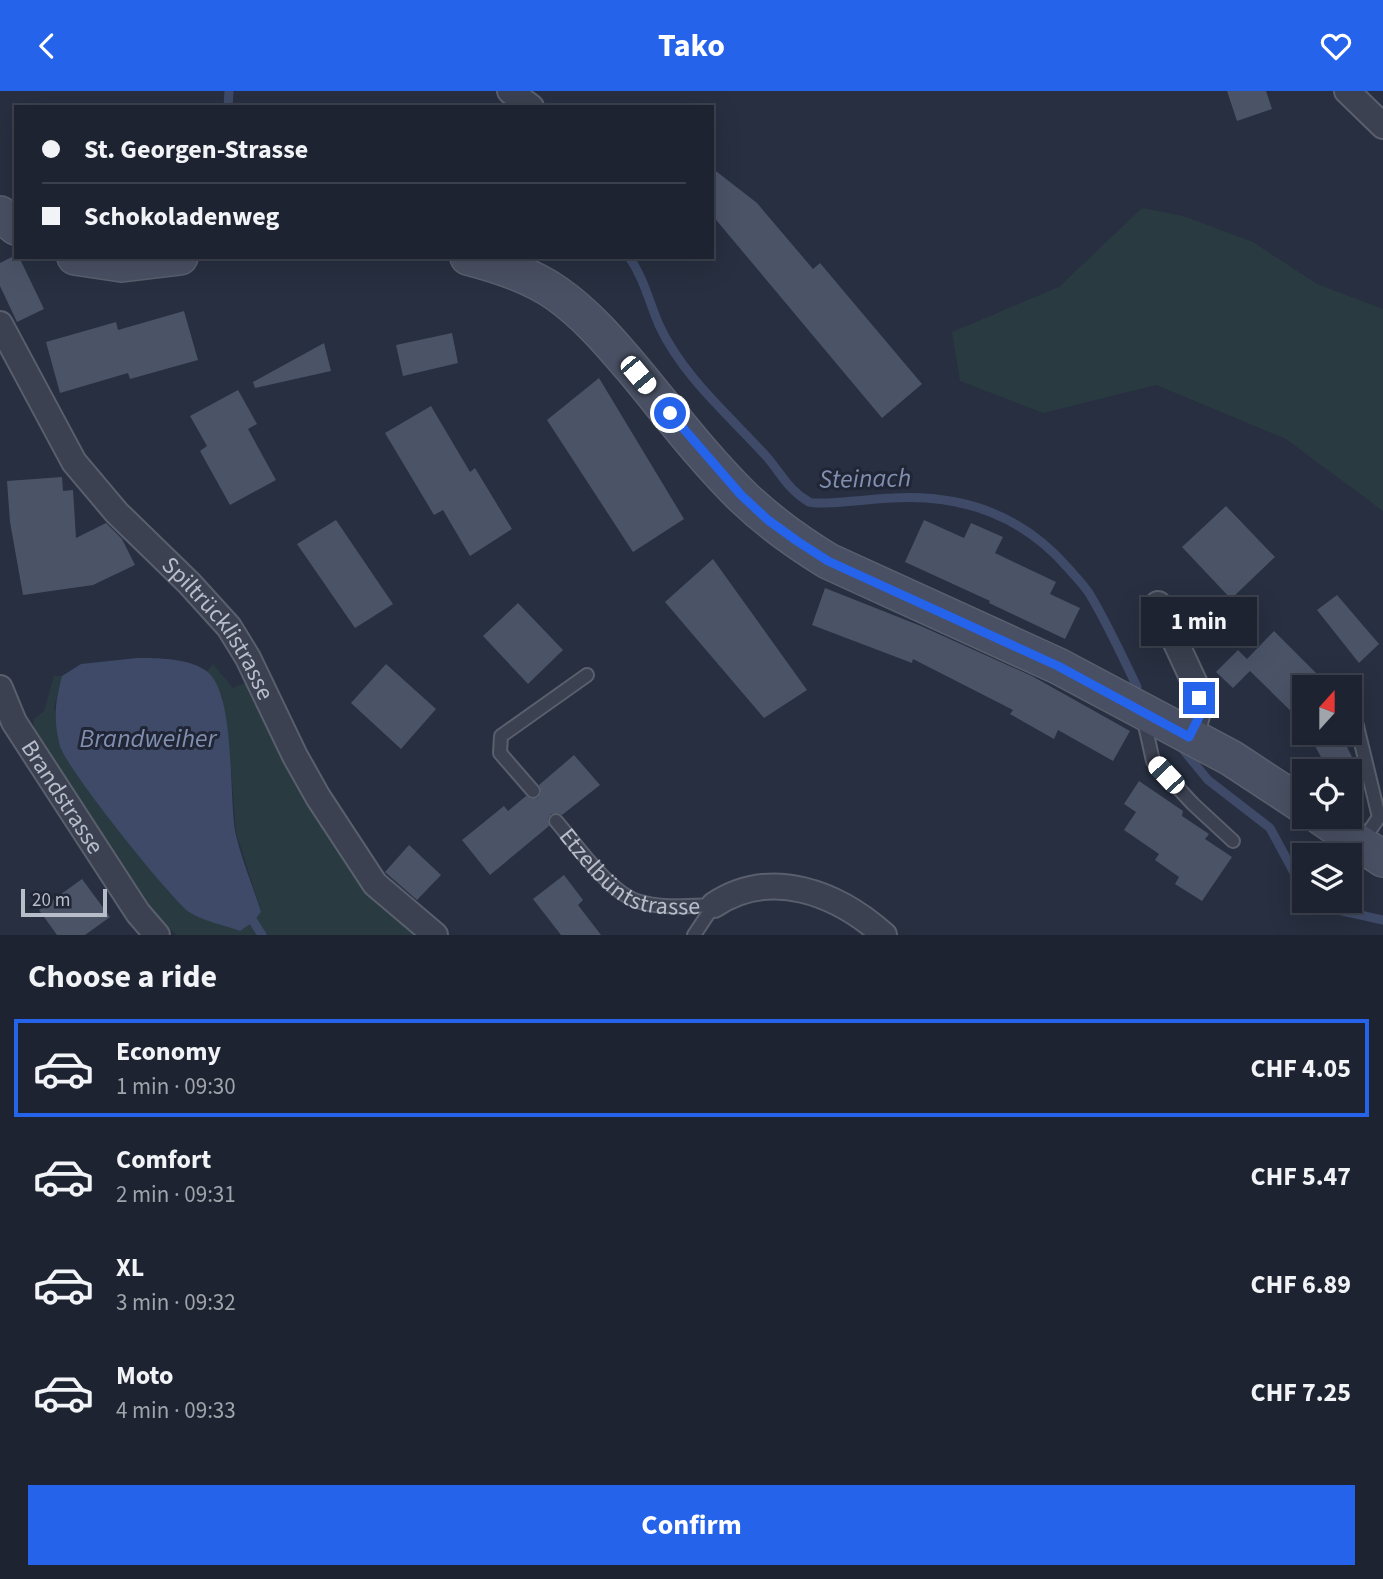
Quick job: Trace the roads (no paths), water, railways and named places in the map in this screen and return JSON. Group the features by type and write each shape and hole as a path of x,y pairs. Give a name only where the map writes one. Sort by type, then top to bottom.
{"street":[{"path":"510,91 528,105"},
{"path":"1347,91 1383,126"},
{"path":"0,214 14,225"},
{"path":"85,259 122,264 163,259"},
{"path":"485,259 554,292 589,319 741,495 768,520 797,541 828,561 1058,666 1240,764 1292,798"},
{"name":"Spiltrücklistrasse","path":"0,324 74,462 117,513 189,583 229,627 318,797 375,884 435,935"},
{"path":"1158,604 1199,698 1199,717 1187,736"},
{"name":"Brandstrasse","path":"0,688 14,722 138,913 157,935"},
{"path":"1339,829 1372,851"},
{"name":"Etzelbüntstrasse","path":"714,905 729,895 753,887 783,887 804,891 849,908 884,935"}],"lane":[{"path":"533,791 500,753 501,736 587,675"},
{"path":"1143,713 1153,761 1193,804 1233,841"},
{"path":"1362,745 1379,817 1372,851"},
{"name":"Etzelbüntstrasse","path":"556,821 604,878 636,901 678,907 714,905"},
{"name":"Etzelbüntstrasse","path":"694,935 714,905"}],"water":[{"name":"Brandweiher","path":"137,658 172,659 198,666 215,681 222,699 230,747 236,835 261,912 240,931 195,915 178,901 98,804 66,759 60,746 56,711 62,676 81,664"}],"waterway":[{"name":"Steinach","path":"228,105 229,91"},
{"name":"Steinach","path":"630,259 659,325 681,362 796,492 809,502 815,503 893,498 943,500 967,504 1011,522 1050,550 1087,590 1137,687"},
{"name":"Steinach","path":"1180,746 1208,780 1270,828 1292,869"},
{"path":"248,913 262,935"},
{"name":"Steinach","path":"1352,913 1383,920"}]}
